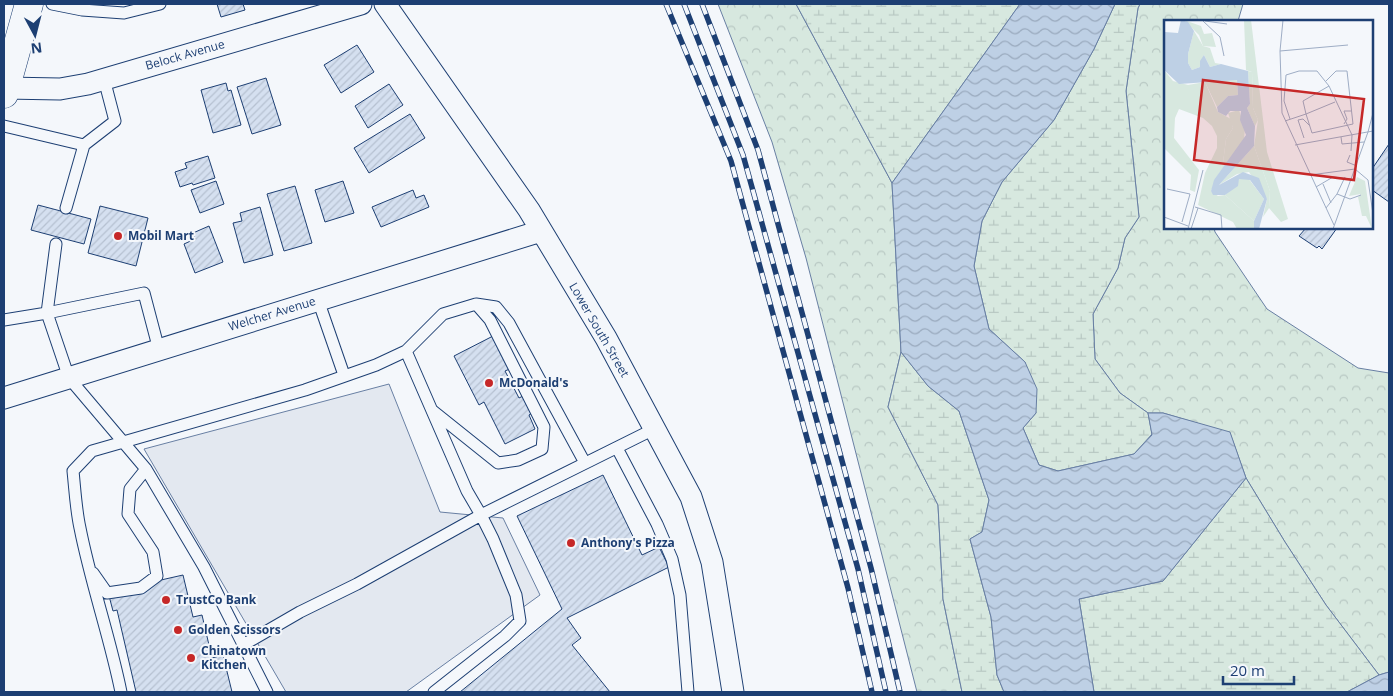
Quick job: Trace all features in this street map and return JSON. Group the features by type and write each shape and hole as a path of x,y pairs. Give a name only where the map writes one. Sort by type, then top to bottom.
{"main road":[{"path":"4,90 29,4"}],"street":[{"name":"Belock Avenue","path":"4,90 60,89 88,84 361,4"},
{"name":"Lower South Street","path":"385,4 529,210 606,338 691,497 712,562 733,692"},
{"name":"Welcher Avenue","path":"4,398 541,231"}],"lane":[{"path":"52,4 124,13 160,4"},
{"path":"66,208 84,145 115,120 104,79"},
{"path":"4,126 84,145"},
{"path":"56,244 47,313 69,378 146,469 204,566 267,692"},
{"path":"4,320 144,293 160,350"},
{"path":"318,300 344,375"},
{"path":"432,410 498,463 518,460 542,449 544,427 490,320 476,304"},
{"path":"121,692 116,666 79,527 72,471 92,451 305,390 376,365 406,351 443,314 476,304 496,307 509,323 585,464"},
{"path":"406,351 467,491 493,540 516,595 520,621 505,636 434,692"},
{"path":"243,645 300,612 357,584 481,515 654,429"},
{"path":"617,448 657,524 672,559 680,595 688,692"},
{"path":"89,568 107,593 141,588 157,576 152,552 128,514 130,489 146,469"}],"green space":[{"path":"718,4 796,4 892,183 901,352 888,407 938,505 943,599 962,692 917,692 806,258 772,142"},
{"path":"796,4 1020,4 892,183"},
{"path":"1115,4 1140,4 1126,91 1139,217 1125,238 1118,268 1093,314 1095,359 1120,393 1148,413 1152,434 1134,454 1058,471 1039,465 1023,428 1036,413 1025,362 989,329 974,266 982,221 1002,182 1054,120 1094,49"},
{"path":"1140,4 1243,4 1238,20 1164,20 1164,229 1214,229 1267,309 1358,368 1389,373 1389,672 1379,675 1326,605 1246,478 1230,433 1163,413 1148,413 1120,393 1095,359 1093,314 1118,268 1125,238 1139,217 1126,91"},
{"path":"901,352 928,386 959,411 989,500 982,532 970,539 991,617 997,675 1004,692 962,692 943,599 938,505 888,407"},
{"path":"1246,478 1326,605 1379,675 1347,692 1094,692 1079,599 1163,581"}],"shaded area":[{"path":"389,384 440,512 503,518 540,595 406,692 286,692 144,449"}],"water":[{"path":"1020,4 1115,4 1094,49 1054,120 1002,182 982,221 974,266 989,329 1025,362 1037,389 1036,413 1023,428 1039,465 1058,471 1134,454 1152,435 1148,413 1163,413 1230,432 1246,478 1163,581 1079,599 1094,692 1004,692 997,675 991,617 970,539 982,532 989,500 959,411 928,386 901,352 892,183"},
{"path":"1389,672 1389,692 1347,692 1379,675"}],"building":[{"path":"217,4 243,4 245,10 221,17"},
{"path":"357,45 374,72 341,93 324,65"},
{"path":"266,78 281,125 252,134 237,87"},
{"path":"226,83 228,91 231,90 241,125 213,133 201,90"},
{"path":"389,84 403,105 368,128 355,106"},
{"path":"410,114 425,138 369,173 354,148"},
{"path":"1389,144 1389,202 1373,191 1373,168"},
{"path":"208,156 215,178 180,187 175,172 187,168 185,163"},
{"path":"216,181 224,204 200,213 191,190"},
{"path":"343,181 354,213 325,222 315,190"},
{"path":"295,186 312,243 284,251 267,194"},
{"path":"413,190 416,198 424,195 429,207 381,227 372,207"},
{"path":"38,205 91,219 84,244 31,230"},
{"name":"Mobil Mart","path":"100,206 148,218 136,266 88,253"},
{"path":"260,207 273,255 244,263 233,223 242,221 240,213"},
{"path":"209,226 223,262 195,273 184,244 195,239 193,233"},
{"path":"1305,229 1336,229 1322,249 1319,246 1317,248 1299,236"},
{"name":"McDonald's","path":"495,335 512,368 505,371 519,398 523,396 532,413 529,415 535,429 505,444 484,402 479,405 454,356"},
{"path":"603,475 642,555 659,547 669,567 567,618 581,638 572,645 610,692 460,692 562,609 517,516"},
{"path":"183,575 193,617 202,615 212,658 223,655 232,692 136,692 117,610 113,611 108,592"}],"railway":[{"path":"666,4 731,161 848,588 872,692"},
{"path":"684,4 743,155 858,569 886,692"},
{"path":"702,4 758,150 871,568 900,692"}],"place":[{"name":"Mobil Mart","path":"118,236"},
{"name":"McDonald's","path":"489,383"},
{"name":"Anthony's Pizza","path":"571,543"},
{"name":"TrustCo Bank","path":"166,600"},
{"name":"Golden Scissors","path":"178,630"},
{"name":"Chinatown Kitchen","path":"191,658"}]}
